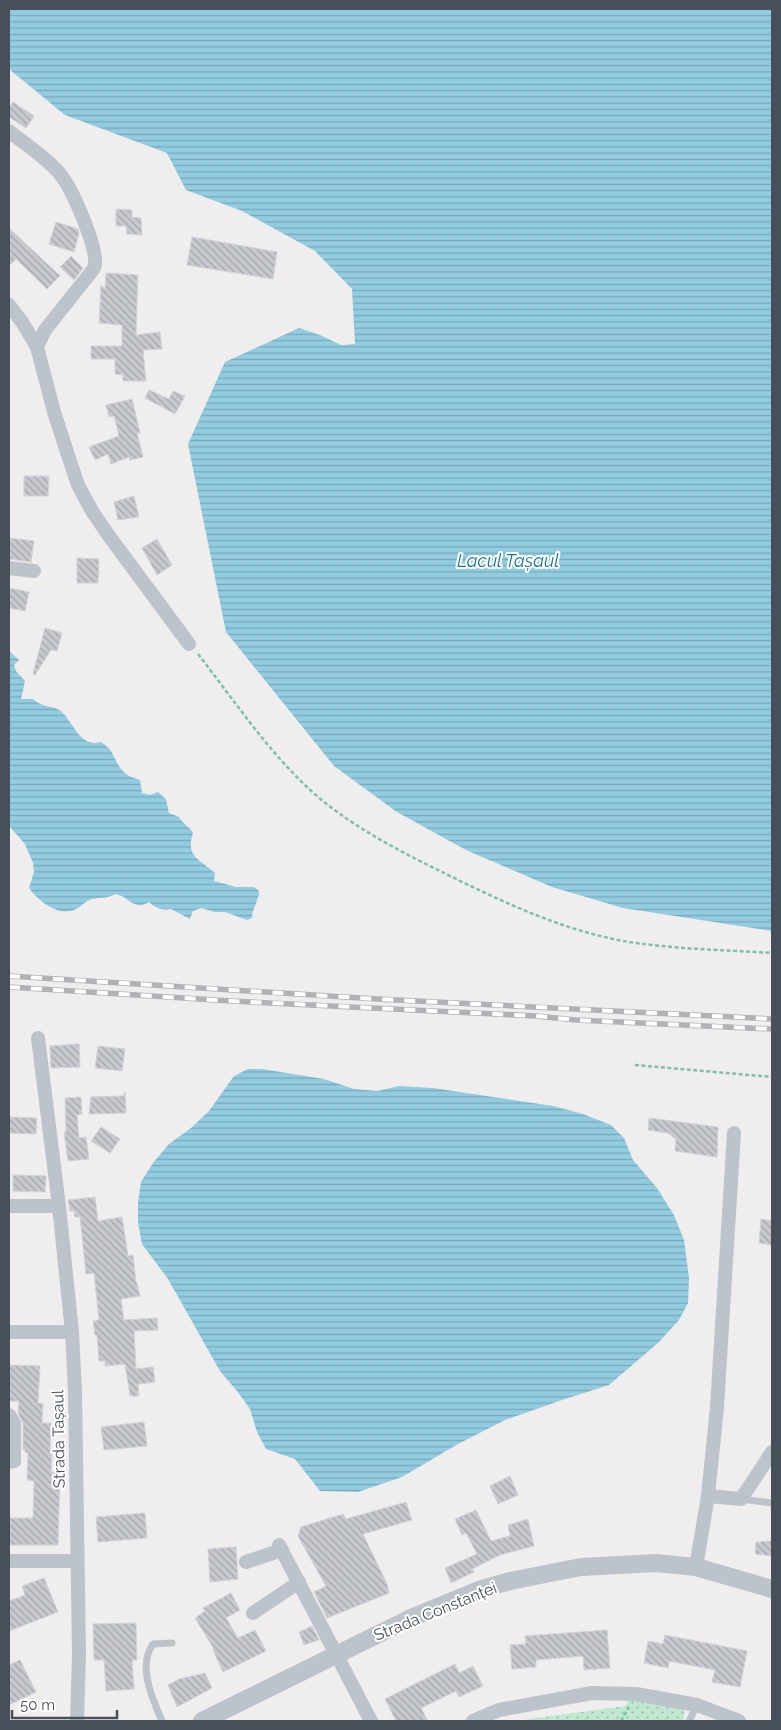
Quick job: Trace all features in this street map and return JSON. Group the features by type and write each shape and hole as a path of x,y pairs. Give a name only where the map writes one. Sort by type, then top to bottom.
{"street":[{"path":"9,131 50,163 62,175 82,215 93,250 95,265 82,285 46,330 37,347"},
{"path":"9,305 37,347 54,412 78,485 108,536 190,644"},
{"path":"9,568 34,571"},
{"name":"Strada Tașaul","path":"38,1038 72,1332 75,1400 79,1654 77,1721"},
{"path":"696,1567 708,1496 717,1408 734,1134"},
{"path":"9,1206 58,1206"},
{"path":"9,1332 72,1332"},
{"path":"9,1415 14,1423 14,1461 9,1462"},
{"path":"708,1496 740,1499 772,1452"},
{"path":"246,1562 280,1548 371,1721"},
{"path":"9,1561 77,1561"},
{"name":"Strada Constanței","path":"202,1721 336,1654 448,1602 510,1581 581,1567 656,1563 696,1567 772,1589"},
{"path":"253,1613 299,1582"},
{"path":"473,1721 499,1710 592,1693 636,1694 697,1705 739,1721"}],"lane":[{"path":"740,1499 772,1503"},
{"path":"162,1721 147,1682 147,1658 153,1644 172,1643"},
{"path":"689,1721 697,1705"}],"path":[{"path":"190,644 268,744 306,786 341,814 403,853 531,914 580,931 629,942 772,953"},
{"path":"635,1065 772,1077"}],"green space":[{"path":"630,1698 683,1708 685,1712 683,1721 522,1721 625,1706"}],"water":[{"name":"Lacul Tașaul","path":"9,9 772,9 772,931 623,908 552,887 466,850 397,812 334,766 226,632 188,444 225,362 299,328 341,345 355,344 352,289 315,251 242,211 186,190 167,153 65,115 9,69"},
{"path":"9,651 19,660 14,665 16,671 25,681 21,699 33,699 61,711 83,738 94,743 101,742 106,745 125,773 140,780 142,793 150,795 158,792 166,799 169,813 179,817 193,833 191,841 192,853 215,873 214,881 236,887 254,887 259,891 252,918 247,920 225,912 215,912 201,908 193,911 190,919 171,909 165,910 149,902 143,905 135,904 115,894 92,899 76,909 63,911 50,907 33,893 29,888 34,872 33,863 25,844 10,827 9,823"},
{"path":"248,1069 262,1069 324,1079 354,1089 378,1091 399,1086 433,1088 553,1106 583,1114 611,1125 624,1138 633,1160 657,1188 674,1215 684,1240 689,1278 688,1303 679,1320 659,1342 609,1385 505,1420 458,1444 402,1477 358,1492 320,1491 295,1459 266,1449 257,1432 250,1409 220,1371 168,1279 142,1244 138,1222 141,1182 153,1163 169,1144 191,1128 209,1111 234,1076"}],"building":[{"path":"13,102 34,116 26,128 9,117 9,108"},
{"path":"116,209 132,210 132,217 141,218 142,235 127,234 126,226 116,226"},
{"path":"56,222 78,229 79,233 74,252 49,244"},
{"path":"9,228 60,276 47,289 16,259 9,266"},
{"path":"192,237 277,252 273,279 187,265"},
{"path":"71,256 83,268 74,280 60,267"},
{"path":"106,273 138,275 136,335 160,332 162,349 143,350 146,381 123,381 123,375 115,374 115,359 91,359 91,346 122,346 122,325 99,323 101,285 105,289"},
{"path":"149,390 169,399 173,391 185,396 175,414 145,398"},
{"path":"132,399 140,433 137,433 143,457 130,460 129,457 111,464 108,454 95,460 89,447 119,436 114,416 109,417 106,405"},
{"path":"24,476 49,476 48,496 24,496"},
{"path":"134,496 139,517 118,520 114,502"},
{"path":"9,538 34,541 31,562 9,559"},
{"path":"157,539 172,565 157,575 142,548"},
{"path":"77,558 99,559 98,583 77,583"},
{"path":"9,588 29,592 25,611 9,608"},
{"path":"45,628 62,633 57,651 51,650 35,675 33,674"},
{"path":"79,1044 80,1067 51,1068 50,1046"},
{"path":"98,1046 125,1049 122,1071 95,1068"},
{"path":"125,1092 126,1113 89,1114 91,1097 123,1096"},
{"path":"81,1097 82,1114 77,1115 79,1138 86,1137 89,1159 68,1161 64,1132 66,1132 65,1098"},
{"path":"9,1117 37,1118 36,1134 9,1133"},
{"path":"649,1118 718,1127 717,1157 675,1151 676,1139 668,1133 648,1130"},
{"path":"101,1127 120,1139 110,1153 91,1141"},
{"path":"13,1175 46,1176 45,1192 13,1191"},
{"path":"95,1197 98,1221 122,1217 128,1256 133,1255 136,1283 140,1296 121,1299 124,1320 157,1318 158,1330 134,1331 136,1369 153,1367 155,1382 138,1384 139,1396 130,1396 125,1364 105,1366 105,1361 99,1361 97,1335 95,1335 93,1321 99,1320 94,1273 86,1274 80,1217 75,1217 74,1211 70,1211 68,1200"},
{"path":"761,1219 772,1221 772,1245 759,1243"},
{"path":"9,1365 40,1366 38,1403 43,1404 42,1423 51,1423 51,1472 60,1472 58,1545 10,1545 10,1518 33,1518 34,1481 27,1480 28,1453 23,1449 23,1423 18,1413 19,1401 9,1401"},
{"path":"144,1422 147,1446 104,1450 101,1427"},
{"path":"510,1476 518,1495 498,1504 490,1486"},
{"path":"406,1502 412,1520 363,1534 387,1584 389,1593 327,1618 314,1592 326,1586 298,1536 301,1527 343,1514 346,1519"},
{"path":"476,1510 491,1541 510,1536 508,1525 528,1519 534,1546 500,1555 472,1569 474,1572 451,1583 445,1568 477,1554 466,1533 462,1535 455,1519"},
{"path":"145,1513 147,1538 98,1542 96,1517"},
{"path":"772,1541 772,1556 755,1554 756,1542"},
{"path":"236,1547 238,1579 210,1582 208,1549"},
{"path":"44,1578 58,1612 9,1631 9,1601 25,1595 22,1586"},
{"path":"231,1593 240,1610 226,1618 238,1638 255,1630 266,1651 223,1672 214,1649 195,1618 205,1611 203,1608"},
{"path":"136,1623 137,1660 132,1660 134,1689 106,1691 104,1660 94,1660 93,1624"},
{"path":"312,1626 319,1640 304,1645 299,1632"},
{"path":"607,1630 610,1668 584,1670 583,1656 536,1660 536,1667 512,1669 510,1645 526,1644 525,1636"},
{"path":"665,1635 747,1651 740,1687 712,1682 715,1670 669,1661 668,1668 644,1663 648,1641 663,1644"},
{"path":"20,1660 36,1692 9,1705 9,1665"},
{"path":"455,1664 459,1673 473,1666 483,1686 459,1697 456,1691 421,1708 428,1721 396,1721 385,1699"},
{"path":"205,1673 212,1688 177,1707 168,1685 179,1679"}],"railway":[{"path":"9,976 377,999 772,1019"},
{"path":"9,987 231,1001 536,1016 576,1020 772,1029"}]}
